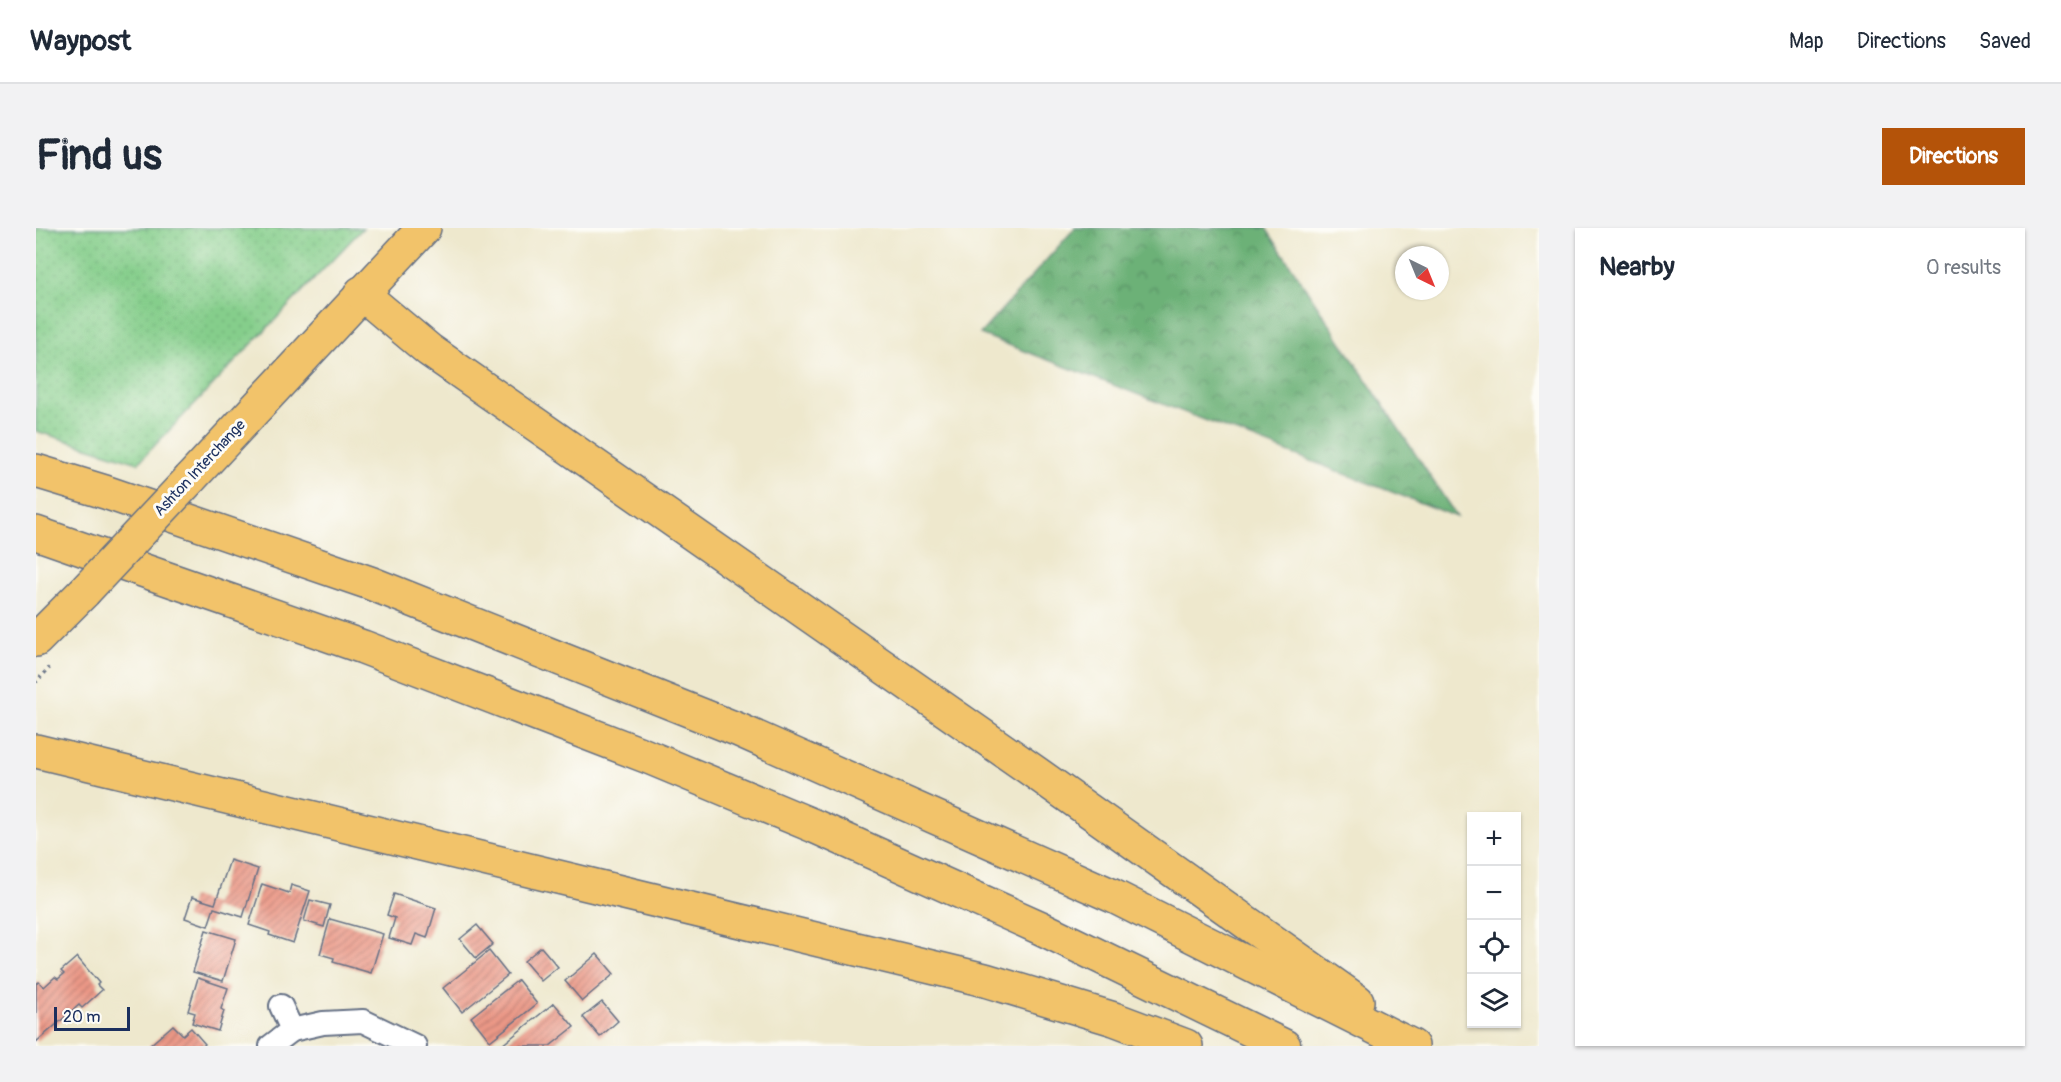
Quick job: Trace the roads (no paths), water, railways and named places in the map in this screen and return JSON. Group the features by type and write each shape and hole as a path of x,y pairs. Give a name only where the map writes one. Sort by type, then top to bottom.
{"highway":[{"name":"Ashton Interchange","path":"36,640 424,228"},
{"path":"361,293 429,350 1026,766 1422,1046"},
{"path":"36,471 105,492 370,583 739,730 1113,896 1412,1046"},
{"path":"36,533 363,647 646,756 814,826 1041,928 1284,1046"},
{"path":"38,750 985,980 1114,1019 1186,1046"}],"street":[{"path":"281,1006 292,1030"},
{"path":"271,1046 292,1030 322,1023 363,1021 415,1046"}]}
